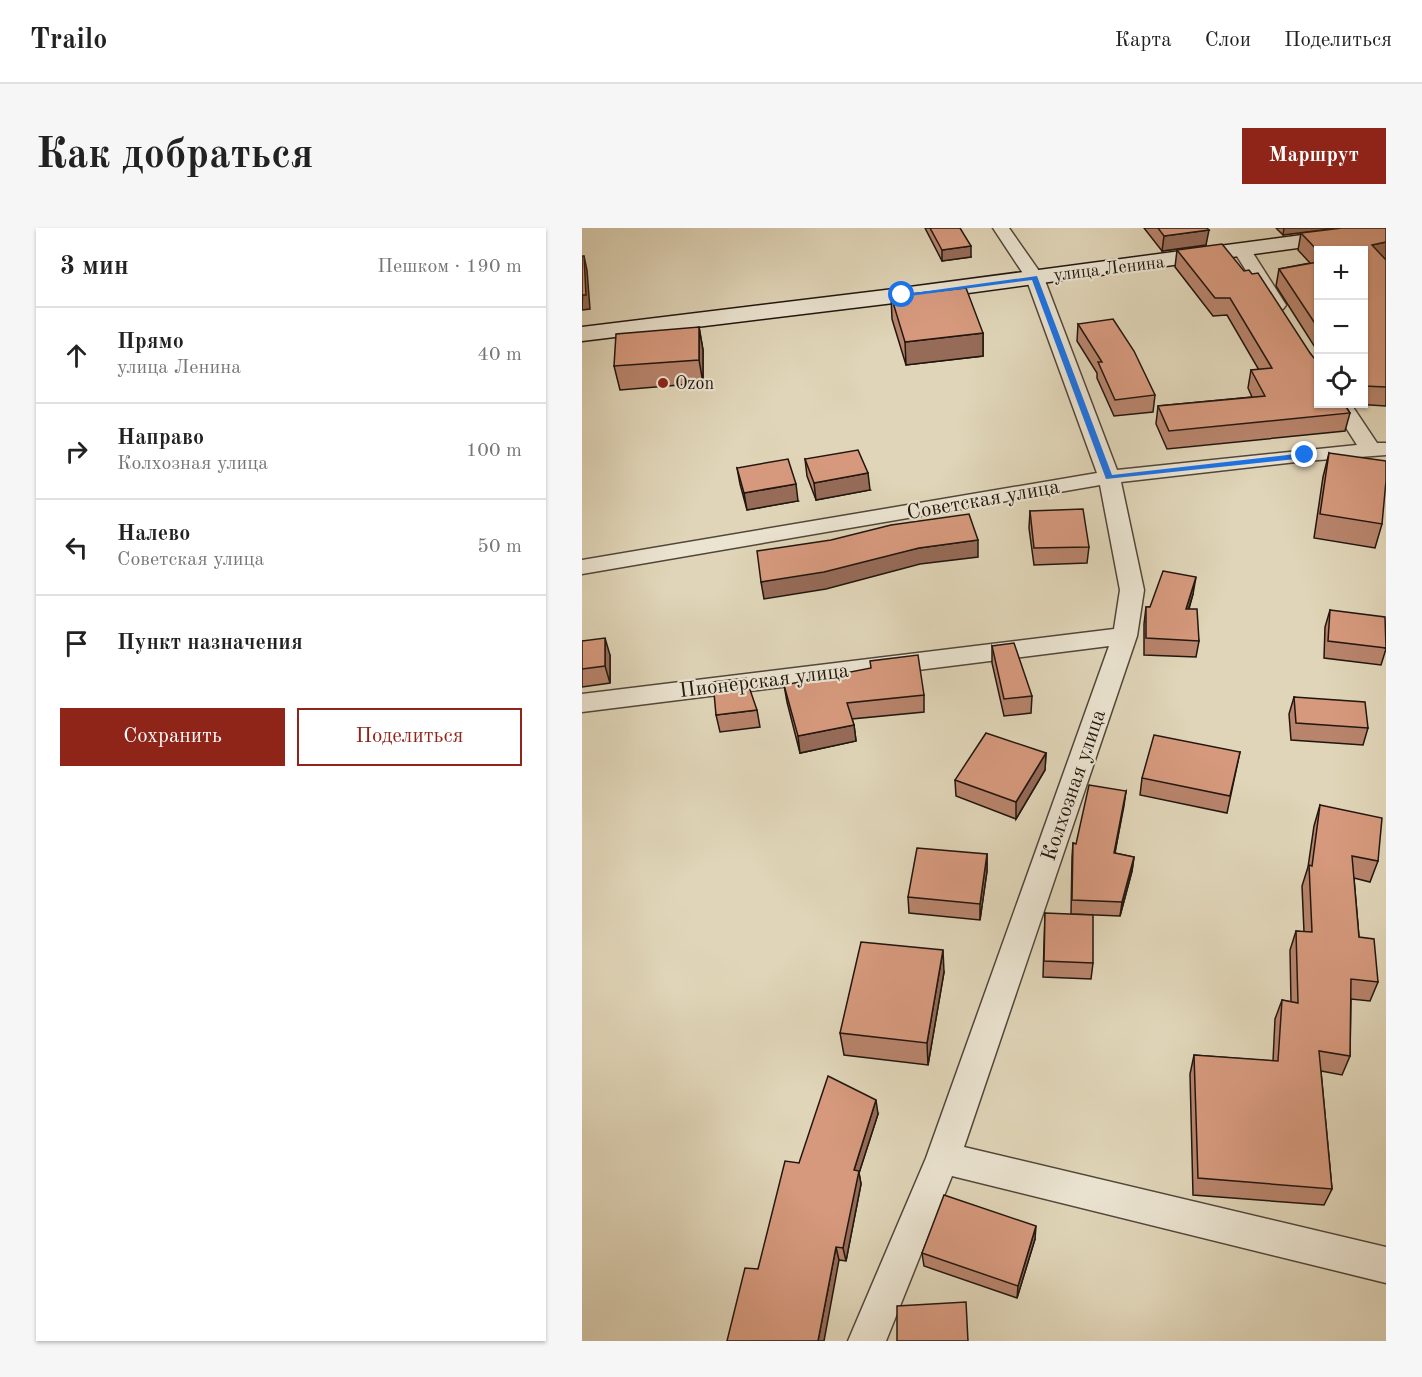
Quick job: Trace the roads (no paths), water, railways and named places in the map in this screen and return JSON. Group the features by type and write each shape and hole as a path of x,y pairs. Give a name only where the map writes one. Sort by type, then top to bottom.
{"main road":[{"name":"улица Ленина","path":"582,334 1035,278 1386,230"}],"street":[{"name":"Колхозная улица","path":"867,1341 943,1158 1125,636 1132,590 1109,477 1035,278 1000,228"},
{"path":"1242,250 1287,320"},
{"path":"1344,408 1378,450"},
{"name":"Советская улица","path":"582,567 1109,477 1378,450"},
{"name":"Пионерская улица","path":"582,703 1125,636"},
{"path":"943,1158 1386,1264"}],"place":[{"name":"Ozon","path":"663,383"}]}
